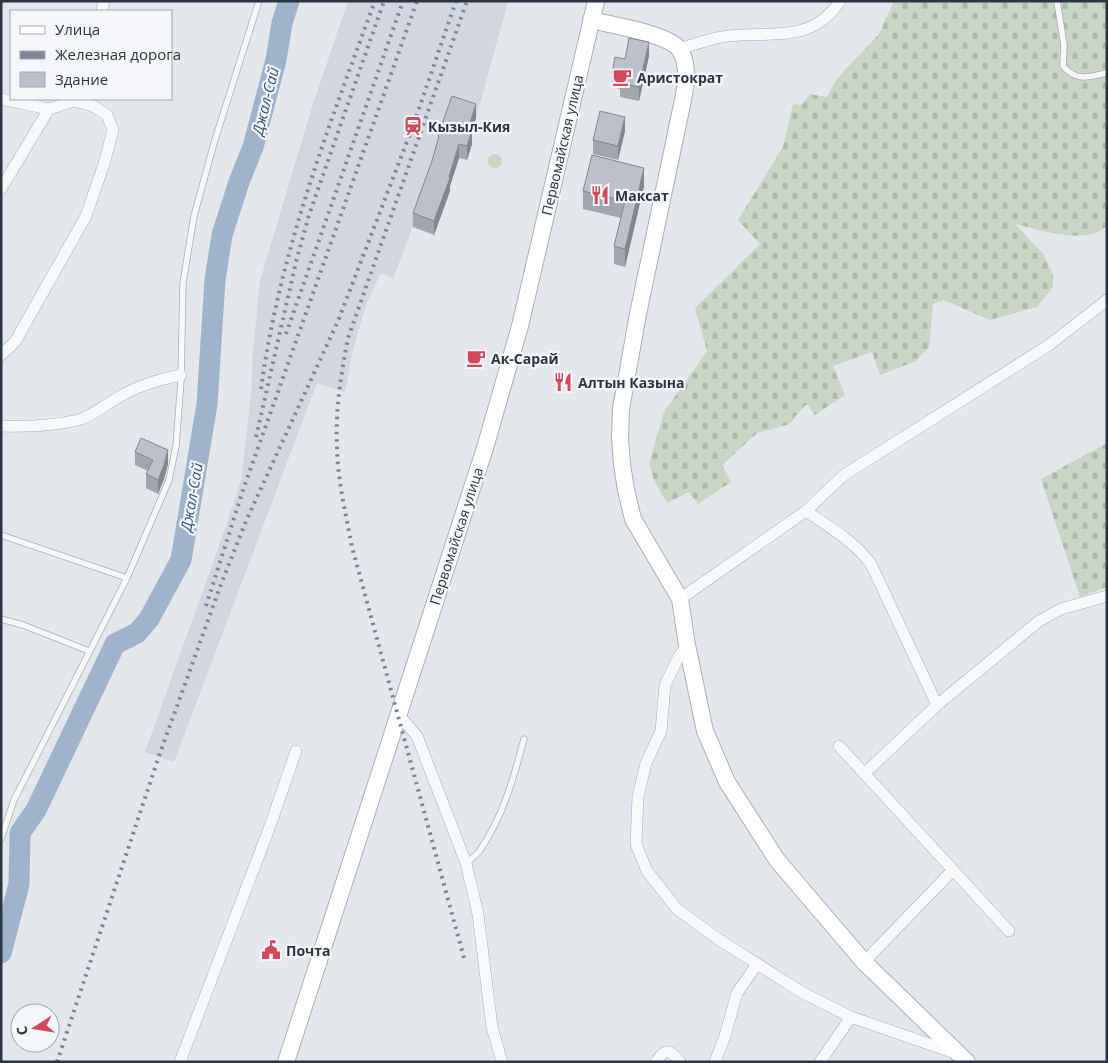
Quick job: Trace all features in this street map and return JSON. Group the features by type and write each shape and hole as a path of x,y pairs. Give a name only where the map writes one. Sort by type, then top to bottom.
{"street":[{"name":"Первомайская улица","path":"286,1062 485,448 520,326 596,1"},
{"path":"680,49 713,38 764,35 808,29 823,21 840,1"},
{"path":"591,20 667,39 680,49 686,70 684,100 638,314 621,409 620,438 626,490 633,519 680,599 687,645 705,731 726,782 778,860 864,962 936,1041 964,1059"},
{"path":"1,99 49,109 75,100 93,106 108,115 113,130 104,164 86,216 14,342 1,356"},
{"path":"1,189 49,109"},
{"path":"680,599 806,511 844,475 1048,345 1107,300"},
{"path":"1,426 29,427 80,420 120,396 166,378 181,375"},
{"path":"806,511 861,551 871,564 937,706"},
{"path":"865,773 937,706 1039,621 1061,609 1107,596"},
{"path":"687,645 678,658 665,686 661,731 646,763 638,797 636,844 647,871 677,909 718,939 803,993 851,1017 936,1041"},
{"path":"398,714 417,736 466,863 478,914 492,1027 502,1062"},
{"path":"839,746 1009,931"},
{"path":"180,1062 296,751"},
{"path":"864,962 953,870"},
{"path":"715,1062 725,1036 737,993 757,964"},
{"path":"820,1062 851,1017"},
{"path":"656,1062 664,1052 670,1052 680,1062"}],"lane":[{"path":"1,839 14,800 127,578 169,480 176,446 181,375 183,283 194,216 214,143 259,1"},
{"path":"1056,1 1064,45 1063,66 1077,78 1107,73"},
{"path":"1,534 127,578"},
{"path":"1,619 23,625 89,651"},
{"path":"466,863 480,851 502,808 512,785 524,739"}],"shaded area":[{"name":"Кызыл-Кия","path":"348,1 508,2 476,118 429,184 393,279 381,273 367,302 353,350 345,392 317,383 174,762 145,752 241,480 251,396 260,281 312,107"}],"green space":[{"path":"894,1 1107,1 1107,226 1089,235 1079,236 1056,234 1015,224 1044,255 1053,275 1053,287 1037,307 990,320 943,300 933,304 929,347 916,361 880,375 872,352 833,366 845,395 815,415 807,404 790,424 757,433 722,465 731,482 698,504 689,492 667,503 654,480 649,463 664,412 707,351 695,308 760,244 738,220 783,147 793,104 801,105 810,94 827,97 836,80 879,34"},
{"path":"495,154 500,156 502,161 500,166 495,168 490,166 488,161 490,156"},
{"path":"1107,443 1107,587 1080,597 1041,479"}],"building":[{"path":"629,38 649,42 639,87 620,83 622,75 612,73 615,57 625,59"},
{"path":"452,96 476,104 468,129 472,130 467,146 459,144 450,178 434,221 413,213 432,161 438,135"},
{"path":"600,111 625,117 618,146 593,140"},
{"path":"592,155 644,168 625,249 614,246 625,201 583,191"},
{"path":"141,438 168,450 158,480 146,474 153,460 135,452"}],"waterway":[{"name":"Джал-Сай","path":"1,953 19,884 20,833 36,810 115,644 137,633 149,619 181,560 207,404 215,280 222,235 239,182 253,147 276,60 282,23 289,1"}],"railway":[{"path":"261,389 269,339 280,290 307,192 375,1"},
{"path":"256,437 296,262 309,215 384,1"},
{"path":"286,334 403,1"},
{"path":"206,606 243,490 417,1"},
{"path":"57,1062 159,756 220,587 246,521 338,321 413,126 456,1"},
{"path":"464,958 352,547 338,461 337,421 339,393 348,338 467,1"}],"place":[{"name":"Аристократ","path":"622,77"},
{"name":"Кызыл-Кия","path":"413,126"},
{"name":"Максат","path":"600,195"},
{"name":"Ак-Сарай","path":"476,358"},
{"name":"Алтын Казына","path":"563,382"},
{"name":"Почта","path":"271,950"}]}
